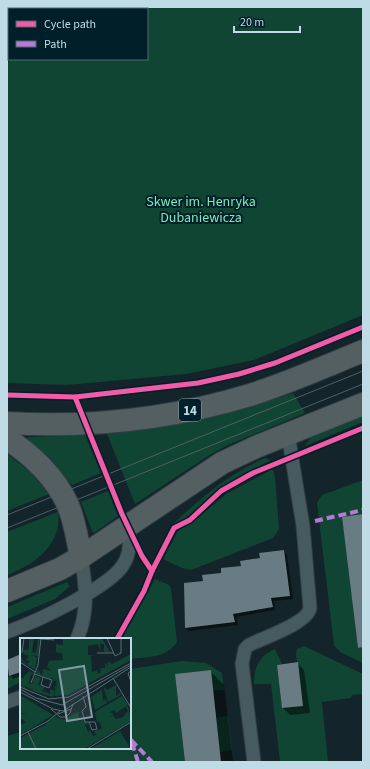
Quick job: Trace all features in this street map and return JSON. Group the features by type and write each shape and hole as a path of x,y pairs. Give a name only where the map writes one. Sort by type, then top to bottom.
{"main road":[{"name":"14","path":"7,423 66,425 103,423 190,410 252,394 363,351"},
{"path":"7,591 60,569 81,557 222,463 288,434 363,404"},
{"path":"7,439 35,461 59,489 70,511 81,557"}],"lane":[{"path":"254,762 242,664 245,650 249,645 295,624 310,612 303,526 288,434"},
{"path":"7,632 43,618 106,581 123,565 130,541 128,526"},
{"path":"77,638 85,614 86,593 81,557"},
{"path":"7,702 20,697"}],"green space":[{"name":"Skwer im. Henryka Dubaniewicza","path":"363,7 363,315 254,360 186,374 67,385 7,383 7,65 10,60 148,60 148,8 32,8"},
{"path":"293,393 305,413 228,445 208,456 135,504 107,434 154,427 224,413"},
{"path":"363,416 363,422 305,446 311,437"},
{"path":"85,435 101,473 72,485 51,459 27,440 28,437"},
{"path":"7,454 30,472 49,494 7,511"},
{"path":"265,458 271,460 218,489 183,520 173,524 227,479"},
{"path":"273,469 279,529 273,538 191,570 182,568 163,559 178,531 198,518 226,494"},
{"path":"363,480 363,514 342,517 358,648 363,647 363,663 340,652 334,645 317,503 322,495"},
{"path":"108,491 118,516 94,533 81,502"},
{"path":"58,512 56,534 44,552 27,565 7,575 7,532"},
{"path":"155,579 169,585 171,588 177,642 173,647 156,656 131,659 131,638 123,638"},
{"path":"67,582 70,586 55,599 7,619 7,607"},
{"path":"304,646 363,674 363,694 352,695 351,698 322,702 328,762 280,762 271,684 254,684 256,667 265,655 275,649 282,664 277,665 282,708 303,706 296,654 297,649"},
{"path":"182,661 206,663 222,673 224,690 213,690 211,670 175,674 185,762 7,762 7,736 20,732 20,749 131,749 131,669"},
{"path":"20,673 20,682 7,689 7,678"},
{"path":"228,716 232,750 220,752 216,718"}],"building":[{"path":"363,514 363,647 358,648 342,517"},
{"path":"284,550 290,596 271,598 273,607 233,614 235,622 185,628 184,583 203,581 202,575 221,573 221,568 241,566 240,561 260,558 259,553"},
{"path":"20,654 20,672 9,676 7,660"},
{"path":"298,662 303,706 282,708 277,665"},
{"path":"211,670 221,762 185,762 175,674"}],"tram line":[{"path":"7,515 363,371"},
{"path":"7,528 363,384"}],"marked path":[{"path":"315,521 363,510"},
{"path":"131,740 152,762"},
{"path":"132,743 138,762"}],"cycle path":[{"path":"7,395 75,397 198,383 239,374 275,363 363,327"},
{"path":"75,397 122,514 142,556 152,571"},
{"path":"118,638 144,591 152,571 174,528 190,520 221,491 253,473 363,428"}]}
